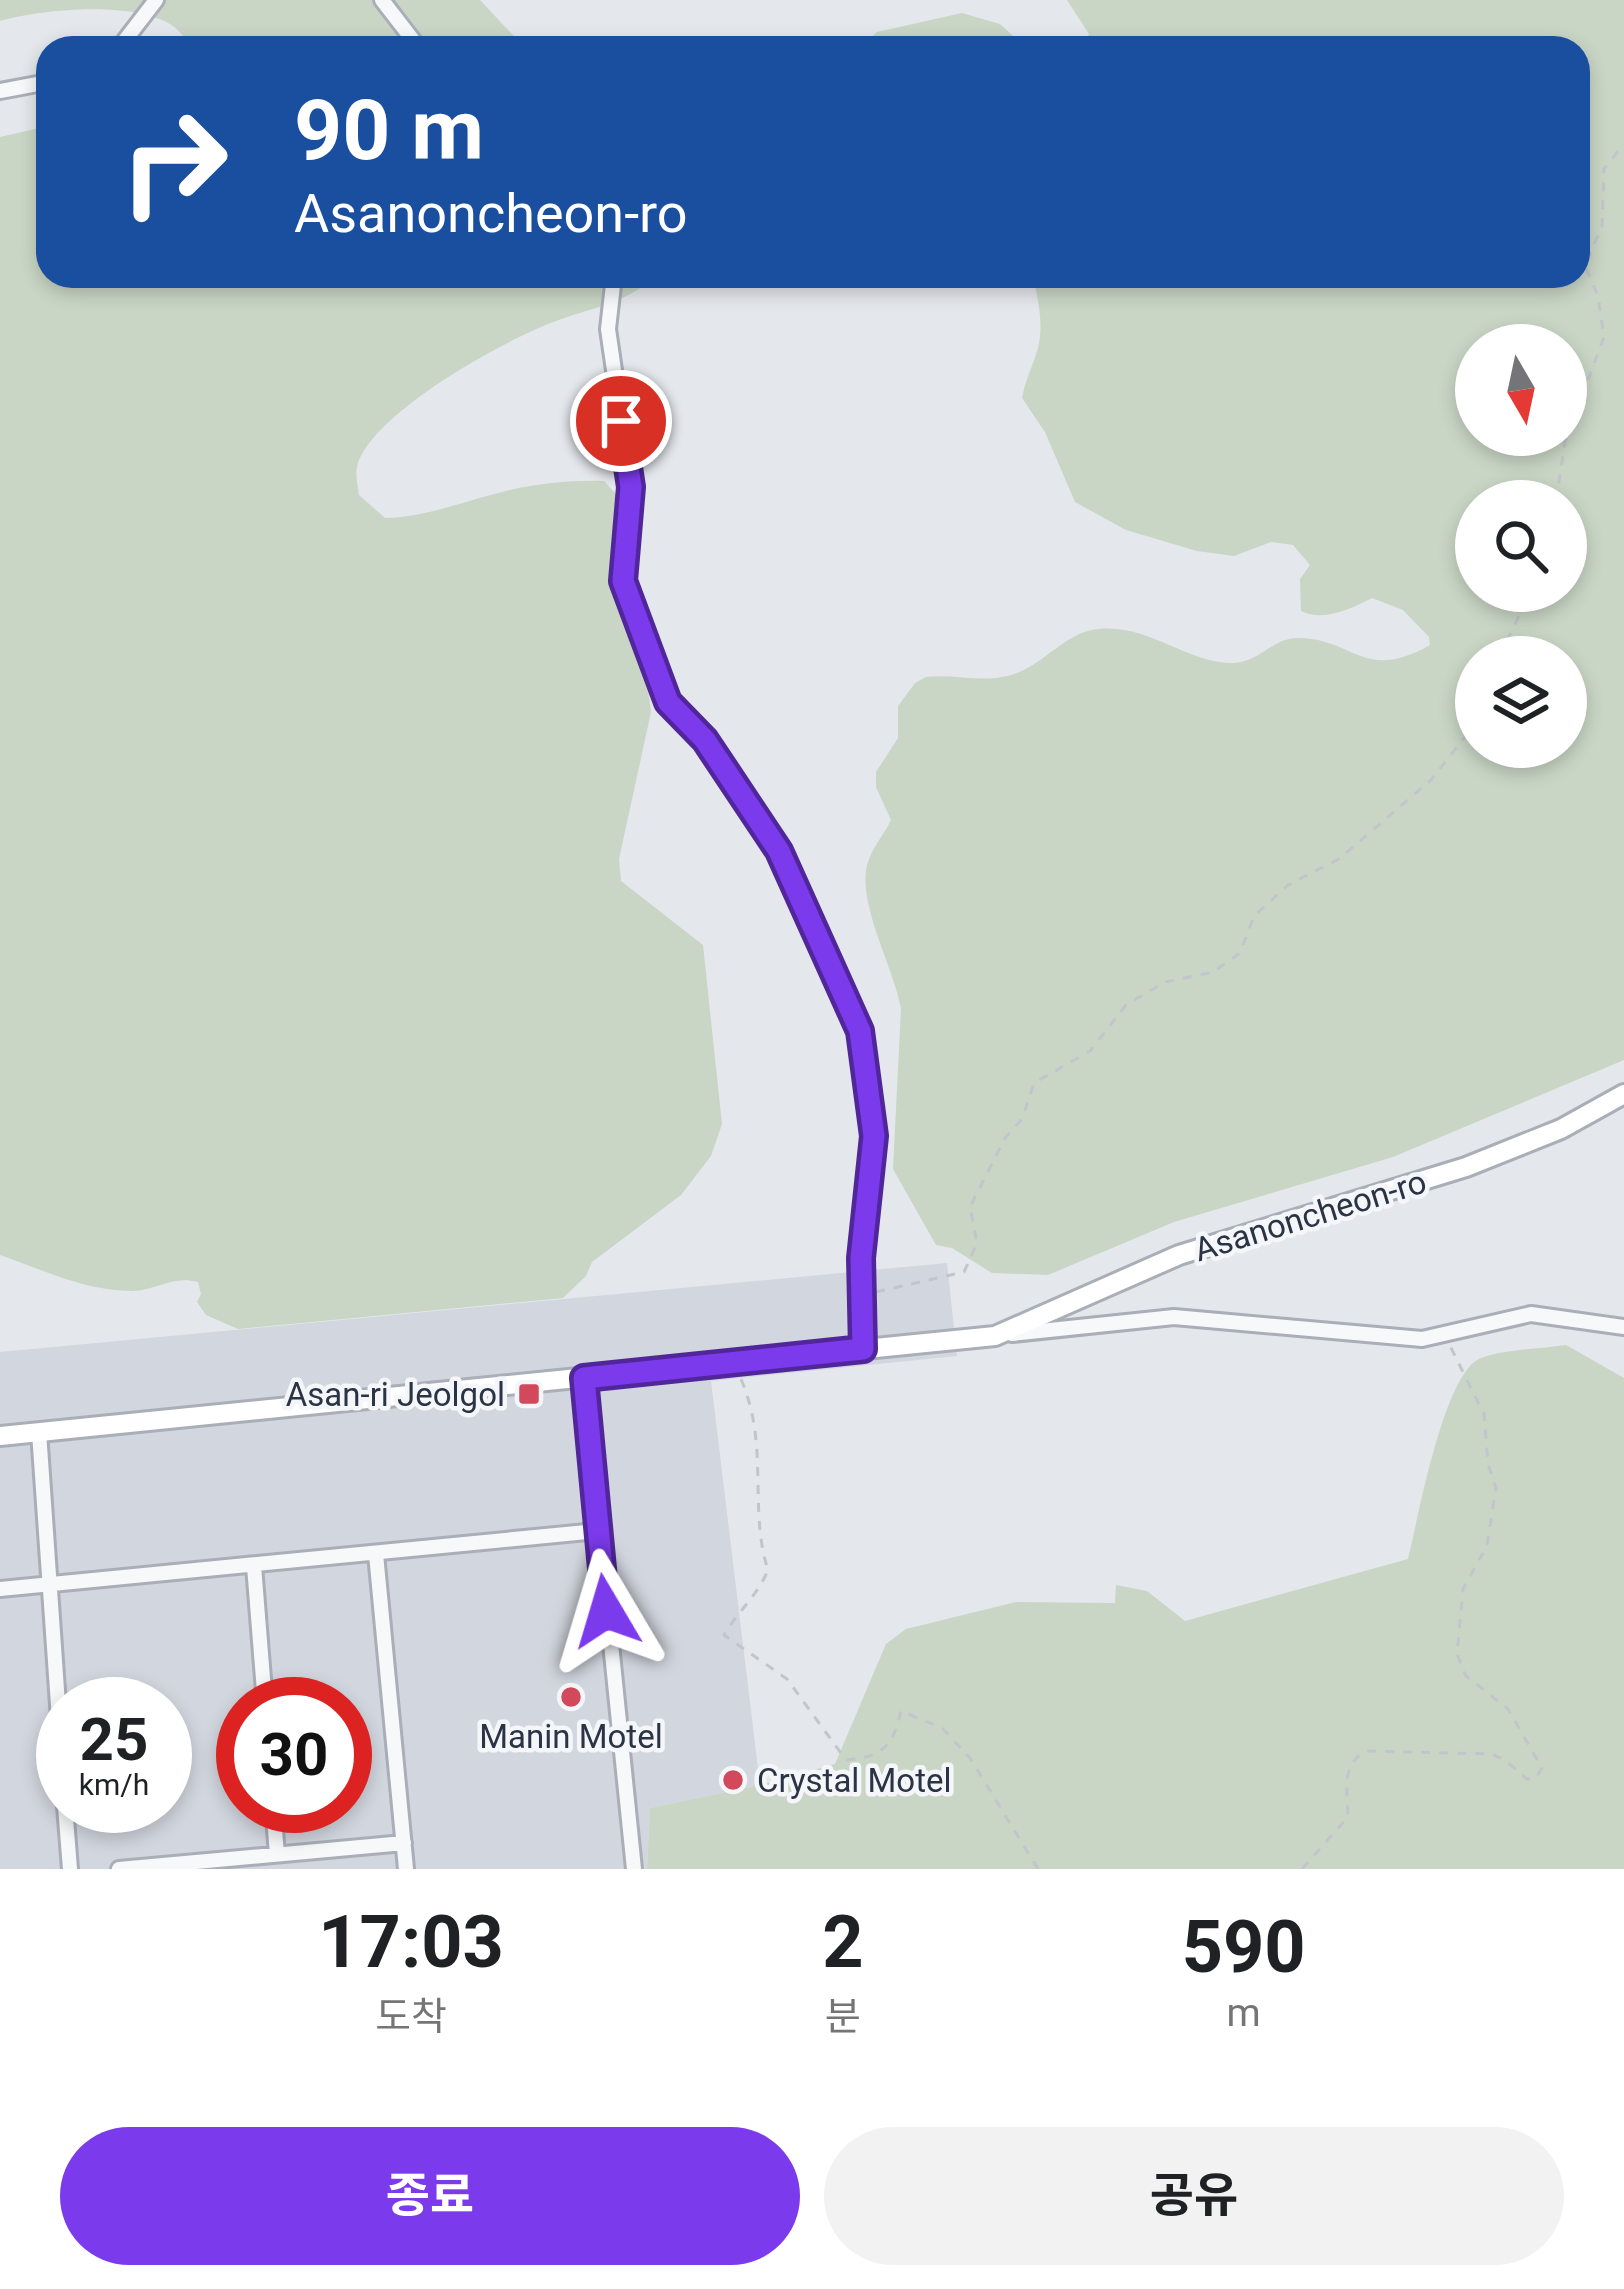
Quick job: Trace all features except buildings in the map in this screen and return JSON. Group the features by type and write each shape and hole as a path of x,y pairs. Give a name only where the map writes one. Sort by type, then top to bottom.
{"main road":[{"name":"Asanoncheon-ro","path":"0,1436 995,1336 1179,1255 1466,1167 1561,1129 1624,1094"}],"street":[{"path":"128,36 156,0"},
{"path":"382,0 410,36"},
{"path":"0,91 36,84"},
{"path":"613,288 608,329 631,487 623,581 668,702 705,740 779,851 860,1031 874,1136 861,1296 863,1349"},
{"name":"Asanoncheon-ro","path":"995,1336 1174,1317 1347,1335 1444,1336 1531,1314 1624,1327"},
{"path":"584,1378 634,1869"},
{"path":"39,1432 55,1677"},
{"path":"0,1588 597,1531"},
{"path":"376,1554 406,1869"},
{"path":"254,1566 263,1677"},
{"path":"67,1833 70,1869"},
{"path":"275,1833 277,1854"},
{"path":"119,1869 404,1843"}],"path":[{"path":"1590,256 1602,226 1604,169 1624,144"},
{"path":"1559,480 1564,442 1604,337 1590,276"},
{"path":"861,1296 964,1271 977,1243 970,1207 1005,1138 1022,1119 1034,1083 1090,1051 1126,1005 1165,982 1214,972 1240,952 1255,916 1288,885 1339,859 1431,780 1455,750"},
{"path":"1302,1869 1348,1817 1346,1772 1351,1760 1365,1751 1491,1754 1526,1779 1536,1778 1542,1768 1508,1708 1466,1676 1457,1654 1463,1589 1487,1546 1496,1488 1488,1464 1484,1414 1444,1336"},
{"path":"734,1362 752,1404 759,1438 762,1550 768,1570 759,1592 744,1603 724,1636 787,1679 845,1760 876,1758 895,1740 901,1711 941,1728 970,1758 1038,1869"}],"shaded area":[{"path":"947,1263 957,1356 711,1381 760,1785 650,1808 647,1869 0,1869 0,1352"}],"green space":[{"path":"0,0 480,0 514,36 182,36 156,18 113,10 63,10 0,21"},
{"path":"1067,0 1624,0 1624,1060 1393,1157 1174,1222 1048,1275 992,1273 952,1248 936,1245 893,1169 901,1009 871,915 865,878 870,856 891,820 876,787 876,772 898,738 898,706 915,683 926,677 1017,673 1076,636 1098,629 1134,632 1198,657 1231,663 1298,638 1389,660 1430,645 1429,637 1403,610 1372,598 1328,615 1301,611 1300,579 1310,565 1293,545 1271,542 1234,556 1197,551 1126,530 1075,502 1045,432 1022,398 1040,339 1035,288 1590,288 1590,36 1088,36"},
{"path":"962,13 1000,24 1013,36 872,36"},
{"path":"36,129 36,288 640,288 534,330 442,381 386,424 367,446 356,470 359,495 385,518 564,482 604,481 619,497 614,552 618,582 642,642 651,712 619,859 621,881 703,945 722,1124 711,1156 681,1195 592,1262 586,1276 563,1298 238,1329 206,1315 197,1302 198,1282 180,1280 141,1290 115,1290 65,1279 0,1255 0,137"},
{"path":"1566,1345 1624,1378 1624,1869 647,1869 650,1808 835,1764 886,1644 906,1629 1016,1602 1115,1603 1116,1585 1147,1591 1185,1621 1408,1559 1444,1417 1468,1369 1491,1355"}],"place":[{"name":"Asan-ri Jeolgol","path":"529,1394"},
{"name":"Manin Motel","path":"571,1697"},
{"name":"Crystal Motel","path":"733,1780"}],"route":[{"path":"606,1611 584,1378 863,1349 861,1258 874,1136 870,1078 860,1031 840,979 779,851 705,740 668,702 623,581 631,487 621,421"}]}
